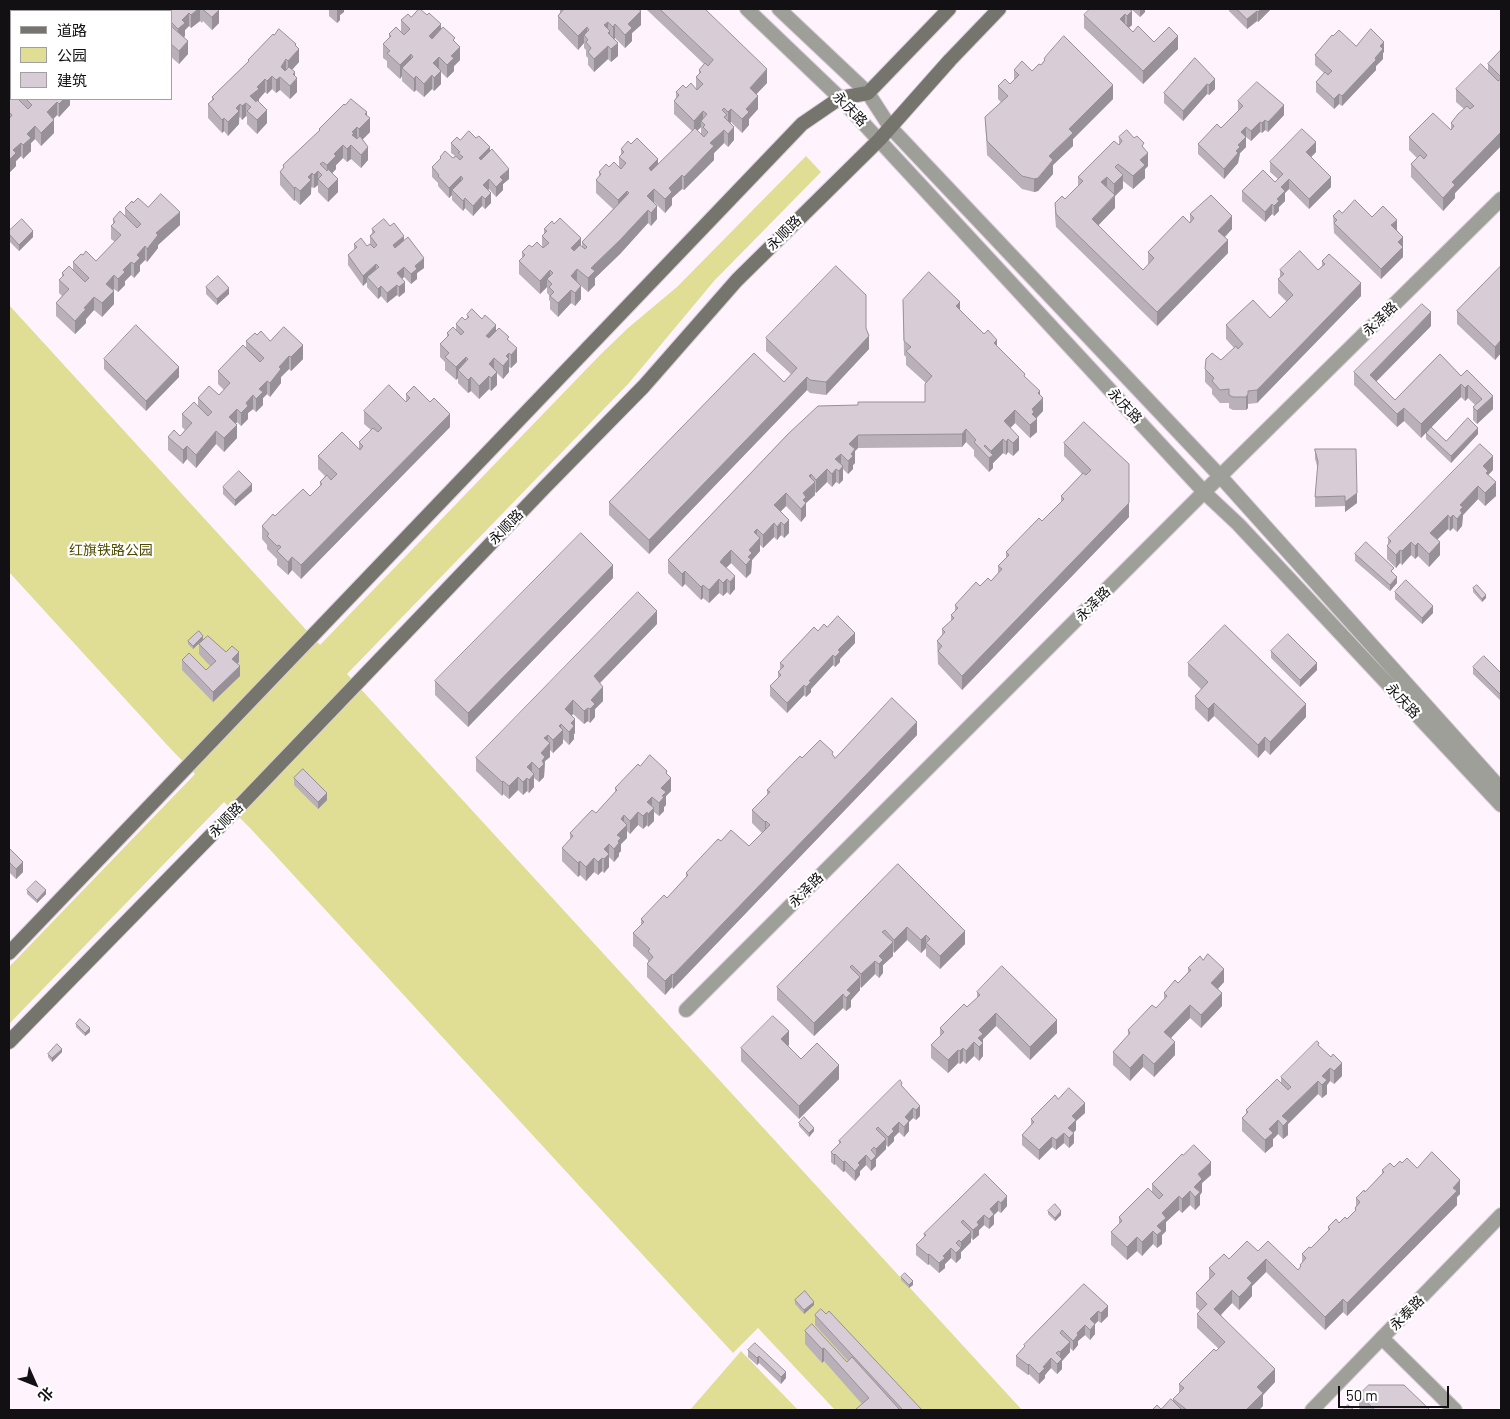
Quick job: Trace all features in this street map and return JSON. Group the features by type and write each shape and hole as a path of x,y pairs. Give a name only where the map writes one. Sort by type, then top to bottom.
{"main road":[{"path":"9,953 802,124 840,98 868,93 949,9"},
{"name":"永顺路","path":"9,1042 228,818 644,386 737,280 879,140 950,60 999,9"}],"street":[{"name":"永庆路","path":"747,9 840,98 1204,492 1238,524 1501,806"},
{"name":"永庆路","path":"779,9 868,93 890,127 1220,476 1501,788"},
{"name":"永泽路","path":"686,1010 1220,476 1501,199"},
{"name":"永泰路","path":"1312,1410 1501,1215"},
{"path":"1382,1338 1455,1410"}],"green space":[{"name":"红旗铁路公园","path":"806,156 821,172 714,281 629,383 347,674 1022,1410 835,1410 758,1328 733,1353 251,829 224,802 9,1024 9,967 195,774 9,572 9,305 320,645 599,356 628,328 677,287"},
{"path":"741,1351 798,1410 690,1410"}],"building":[{"path":"198,9 191,15 189,13 182,20 185,23 178,29 172,23 172,10 152,10"},
{"path":"203,9 218,9 219,10 212,17"},
{"path":"419,9 427,15 429,13 441,24 429,36 432,39 443,27 455,38 453,40 460,47 451,56 454,58 447,65 439,57 433,63 441,71 434,78 432,75 424,84 416,76 414,79 402,68 413,57 411,54 400,65 387,53 390,51 383,44 396,27 404,35 410,29 401,20 408,14 411,17"},
{"path":"561,9 638,9 641,11 628,24 632,28 625,35 615,24 613,27 608,22 604,25 610,31 608,33 618,43 611,49 608,46 594,59 588,52 591,48 586,42 588,40 584,35 589,30 587,27 578,36 558,16 563,10"},
{"path":"660,9 705,9 767,69 750,88 758,96 746,109 749,112 742,119 731,109 728,112 724,108 722,110 727,115 724,117 734,127 728,134 724,130 710,143 714,146 684,177 682,175 669,188 672,192 665,199 654,189 647,196 657,206 651,213 648,210 591,268 595,271 588,278 577,269 571,276 581,286 575,293 571,290 558,303 550,296 554,292 549,287 552,284 547,279 553,273 550,270 540,281 519,261 525,255 522,252 529,245 532,247 537,242 543,248 549,243 542,236 547,231 544,229 552,221 554,224 560,218 581,238 571,248 574,251 580,245 585,249 587,247 582,242 629,193 627,191 618,200 596,180 601,174 599,172 606,164 609,167 614,162 621,169 626,163 619,157 624,152 621,149 628,141 631,144 637,138 658,159 649,168 651,171 695,128 704,137 708,132 703,127 705,125 701,121 707,114 703,111 694,121 674,101 679,95 676,92 683,85 686,88 691,83 697,90 703,84 696,77 701,72 699,70 705,63 708,66 713,60"},
{"path":"1090,9 1129,9 1132,11 1120,19 1133,32 1138,26 1154,42 1169,27 1178,36 1143,71 1084,15"},
{"path":"1237,9 1261,9 1247,19"},
{"path":"172,27 188,41 179,51 172,45"},
{"path":"279,29 299,49 288,61 286,59 281,67 285,71 289,67 295,72 293,74 297,78 290,86 280,77 276,80 272,76 267,81 265,79 257,87 259,89 250,96 267,110 257,120 247,111 251,107 246,103 242,106 240,104 236,108 239,111 228,122 224,118 222,120 208,104 214,99 212,97"},
{"path":"1371,29 1384,42 1380,46 1383,49 1375,58 1376,60 1342,96 1339,94 1334,99 1316,82 1325,72 1328,75 1332,71 1315,55 1332,35 1339,30 1356,46"},
{"path":"1064,36 1113,85 1069,129 1073,133 1049,156 1053,160 1038,178 1022,176 987,141 985,117 1008,96 998,86 1005,79 1010,84 1019,75 1014,70 1022,61 1032,71 1039,64 1041,65 1046,56"},
{"path":"1501,50 1501,77 1488,64"},
{"path":"1195,58 1215,79 1209,85 1207,84 1183,111 1164,93"},
{"path":"1481,64 1498,81 1501,79 1501,132 1452,182 1455,185 1443,198 1411,164 1420,155 1424,159 1427,155 1409,137 1433,113 1451,130 1454,126 1451,123 1458,114 1467,106 1470,109 1474,106 1456,89"},
{"path":"1257,82 1284,105 1268,122 1265,120 1262,123 1260,122 1251,131 1246,127 1241,132 1246,137 1238,145 1240,147 1236,151 1238,153 1224,169 1198,144 1217,124 1221,128 1243,106 1238,101"},
{"path":"10,92 10,100 19,100 28,109 32,105 27,100 63,100 59,104 57,102 47,112 54,120 41,133 35,126 27,134 31,138 13,150 16,153 9,160 9,119 12,115 9,112"},
{"path":"351,99 367,112 365,114 370,118 359,129 357,127 352,132 354,133 352,135 357,139 360,136 368,147 361,155 351,145 347,149 343,145 327,165 323,162 320,164 338,179 328,189 318,179 322,175 318,171 308,177 311,180 300,191 294,188 280,172 284,167 283,165"},
{"path":"1302,129 1316,142 1306,152 1331,177 1309,199 1289,179 1281,187 1285,191 1277,199 1279,201 1274,206 1272,204 1265,212 1242,191 1263,170 1275,182 1283,174 1270,162"},
{"path":"1127,130 1134,138 1137,136 1144,143 1142,146 1148,153 1140,160 1145,165 1133,176 1118,164 1115,167 1123,175 1114,184 1107,177 1101,182 1115,195 1092,219 1143,270 1154,258 1148,252 1183,216 1190,223 1194,218 1190,214 1211,195 1232,216 1218,231 1228,240 1157,312 1056,214 1055,203 1062,196 1065,199 1083,181 1078,177 1114,141 1119,145 1122,141 1119,137"},
{"path":"469,131 476,138 479,136 490,147 479,158 481,160 492,149 509,169 500,177 503,180 496,187 489,179 483,185 491,193 485,199 482,196 473,206 465,198 463,201 452,190 463,179 461,176 449,188 432,167 445,151 453,158 456,156 460,160 463,157 451,143 457,137 460,140"},
{"path":"161,194 180,212 156,233 158,235 147,249 145,246 137,255 140,258 134,264 131,262 118,279 114,275 106,284 114,291 102,303 94,297 75,321 56,303 69,289 59,280 64,275 62,273 69,266 85,282 89,278 73,262 86,251 96,261 121,235 111,226 115,222 113,219 120,211 137,228 141,224 125,208 138,198 148,207"},
{"path":"1355,200 1372,217 1383,206 1397,220 1391,225 1403,237 1398,242 1403,247 1381,269 1334,223 1337,220 1333,216 1339,210 1342,213"},
{"path":"22,219 33,231 19,245 9,234 9,231"},
{"path":"384,219 390,226 394,223 404,236 393,245 395,248 408,237 424,258 415,266 417,269 411,274 404,267 397,273 405,282 399,287 397,285 387,293 381,286 378,289 367,277 379,267 376,264 363,276 348,255 357,247 354,244 361,238 367,246 370,244 374,248 377,245 370,236 375,232 372,229"},
{"path":"1300,251 1318,270 1325,264 1322,261 1329,254 1361,283 1257,390 1248,391 1246,397 1233,397 1229,395 1229,389 1220,390 1212,381 1214,378 1205,369 1206,359 1212,353 1221,360 1236,346 1238,349 1243,344 1226,325 1253,300 1270,318 1293,295 1278,279 1284,274 1280,270"},
{"path":"836,266 866,295 866,328 869,336 826,382 810,380 807,377 649,540 609,502 754,353 784,382 797,368 766,338"},
{"path":"1501,266 1501,340 1495,347 1457,311"},
{"path":"929,272 960,302 956,306 984,334 988,330 997,340 994,343 1040,391 1038,393 1043,398 1032,409 1034,412 1032,414 1037,419 1030,425 1015,410 1004,421 1019,437 1013,443 1008,439 1006,442 1003,439 991,451 985,445 993,455 989,458 974,442 976,440 966,429 962,434 858,435 849,444 855,449 851,454 853,456 848,461 841,454 835,459 843,466 839,471 836,469 832,474 827,469 816,480 811,474 809,476 815,482 803,493 806,497 803,500 806,503 801,509 786,493 774,505 789,520 784,525 781,522 777,527 774,523 763,535 757,529 754,532 760,538 749,550 752,553 748,557 751,559 746,565 731,550 724,557 720,562 735,576 730,582 727,579 723,583 719,579 709,590 703,585 701,587 685,571 682,574 668,560 788,434 818,406 858,405 858,402 925,402 925,384 932,376 906,351 911,347 904,341 903,300"},
{"path":"218,276 229,288 217,299 206,287"},
{"path":"1422,304 1431,312 1370,375 1395,400 1440,354 1461,376 1467,370 1493,396 1477,411 1473,407 1482,399 1468,385 1465,388 1461,384 1421,424 1404,408 1397,414 1354,372"},
{"path":"472,309 482,319 485,315 496,325 486,336 489,338 499,328 517,348 511,355 509,353 506,356 509,359 503,366 494,358 489,364 497,372 491,378 489,376 479,386 471,377 468,380 458,370 468,359 466,357 456,367 445,357 449,353 440,344 449,335 447,333 453,327 461,335 464,332 456,324 462,317 465,320 469,317 467,315"},
{"path":"136,325 179,367 146,401 104,359"},
{"path":"284,327 303,345 279,367 281,369 270,383 267,381 259,389 263,392 256,399 253,395 246,403 248,406 241,413 237,409 229,417 237,425 224,438 216,431 196,455 187,446 183,450 168,437 174,430 180,436 192,423 182,414 194,402 208,416 212,412 198,398 209,386 219,395 230,383 218,371 243,345 260,362 264,358 246,341 255,333 257,335 261,331 270,341"},
{"path":"389,385 406,402 410,398 406,394 414,386 430,402 434,398 450,414 301,565 292,557 288,562 277,551 281,547 277,546 267,536 269,534 262,526 273,514 275,516 303,489 310,496 322,484 320,482 327,475 331,480 337,474 318,456 342,432 360,450 363,446 359,442 373,428 378,432 382,428 364,411"},
{"path":"1468,418 1478,428 1451,456 1426,433 1431,427 1446,441"},
{"path":"1084,422 1129,464 1129,503 962,676 938,651 942,646 937,641 945,632 942,629 954,618 951,615 958,608 955,605 976,582 980,586 988,578 991,581 1002,569 998,566 1009,555 1006,552 1039,518 1042,521 1064,499 1061,496 1083,473 1086,475 1091,470 1064,443"},
{"path":"1480,444 1493,456 1483,466 1488,471 1486,473 1496,482 1485,493 1478,486 1460,505 1463,507 1460,510 1462,513 1457,519 1453,515 1450,518 1448,515 1430,533 1440,542 1429,554 1418,543 1415,546 1411,542 1396,555 1387,546 1391,541 1388,538"},
{"path":"1315,449 1356,449 1357,493 1345,502 1345,496 1315,497 1318,462"},
{"path":"239,471 252,484 235,500 223,487"},
{"path":"581,533 613,565 468,713 435,681"},
{"path":"1366,542 1394,568 1391,571 1397,577 1390,585 1355,554"},
{"path":"1406,580 1433,606 1422,618 1395,592"},
{"path":"1477,585 1486,595 1482,599 1473,588"},
{"path":"638,592 657,611 594,676 603,687 591,700 595,704 590,709 588,708 584,711 573,700 565,709 575,719 571,723 574,726 569,732 561,724 559,726 563,730 553,740 548,735 544,738 550,743 541,753 545,757 542,761 544,764 539,769 532,762 527,767 534,774 529,780 527,778 523,782 518,777 509,786 502,782 476,758"},
{"path":"838,616 855,633 838,650 840,652 835,657 833,655 809,681 811,682 806,687 804,685 787,703 770,686 781,675 778,672 784,666 780,663 814,627 818,631 824,624 827,627"},
{"path":"1225,625 1306,704 1270,742 1265,737 1258,745 1214,703 1208,709 1195,696 1208,682 1188,663"},
{"path":"199,631 203,636 193,646 188,641"},
{"path":"1288,634 1317,663 1300,680 1271,651"},
{"path":"208,636 226,652 232,646 239,652 232,659 240,666 213,692 182,660 189,653 206,670 216,661 199,644"},
{"path":"1484,656 1501,673 1501,695 1473,667"},
{"path":"892,698 917,722 673,975 665,981 647,964 653,957 648,951 650,949 633,933 644,922 641,919 664,895 667,898 688,875 686,873 718,839 721,841 731,830 749,846 770,825 752,810 770,792 767,790 800,756 802,758 820,740 833,752 832,754 835,758"},
{"path":"650,755 667,771 666,773 671,778 661,788 666,792 662,796 664,797 659,803 652,797 647,802 654,808 648,814 647,812 643,816 638,812 630,821 624,815 621,819 627,825 617,835 621,838 618,841 619,843 614,849 609,844 604,849 609,854 604,859 602,858 598,862 594,858 586,867 580,861 578,863 562,848 573,836 570,833 592,810 596,813 617,790 615,788 638,764 640,766"},
{"path":"303,769 327,793 318,802 294,778"},
{"path":"9,848 23,862 16,869 9,862"},
{"path":"898,864 965,931 940,956 926,943 930,939 926,935 921,940 907,927 894,940 885,930 882,932 893,942 879,956 883,960 879,964 875,961 861,974 852,965 850,967 860,977 847,990 851,993 846,998 843,994 814,1023 777,987"},
{"path":"36,881 46,890 37,900 27,890"},
{"path":"1208,954 1224,969 1211,983 1222,993 1201,1015 1190,1005 1164,1032 1175,1042 1154,1064 1143,1054 1130,1068 1113,1052 1130,1033 1128,1030 1152,1005 1156,1008 1167,996 1164,993 1175,980 1178,983 1191,970 1188,968 1200,956 1203,960"},
{"path":"1002,966 1057,1020 1030,1047 996,1013 979,1030 983,1034 978,1038 983,1043 979,1047 974,1042 966,1051 963,1048 960,1051 958,1050 948,1060 931,1045 944,1032 940,1028 964,1004 967,1007 980,995 977,992"},
{"path":"773,1016 789,1031 781,1039 801,1059 817,1043 839,1065 799,1106 741,1048"},
{"path":"80,1019 90,1028 85,1033 76,1024"},
{"path":"1317,1041 1318,1045 1331,1057 1333,1054 1342,1063 1334,1071 1330,1068 1322,1076 1327,1080 1322,1085 1318,1081 1282,1116 1288,1121 1283,1126 1278,1120 1269,1129 1273,1133 1265,1140 1242,1118 1248,1112 1246,1110 1277,1079 1288,1090 1291,1087 1281,1077"},
{"path":"57,1044 62,1049 52,1058 48,1054"},
{"path":"900,1080 901,1085 920,1106 916,1110 913,1108 905,1117 909,1121 904,1127 899,1122 892,1129 894,1131 888,1137 878,1127 876,1129 886,1139 876,1149 874,1147 871,1150 876,1156 871,1161 866,1155 858,1163 860,1165 855,1171 845,1161 843,1162 831,1152 841,1142 839,1141"},
{"path":"1069,1088 1085,1103 1072,1116 1076,1120 1068,1128 1074,1133 1069,1138 1064,1133 1056,1140 1052,1137 1039,1150 1022,1135 1034,1122 1031,1119 1055,1095 1058,1099"},
{"path":"804,1117 814,1128 809,1133 799,1123"},
{"path":"1194,1145 1211,1162 1198,1174 1202,1179 1194,1187 1200,1192 1195,1197 1190,1191 1182,1199 1179,1196 1162,1213 1166,1218 1157,1226 1162,1231 1157,1235 1153,1231 1142,1242 1137,1237 1127,1247 1111,1232 1122,1221 1119,1217 1148,1188 1159,1199 1163,1195 1152,1184 1182,1154"},
{"path":"1432,1152 1460,1180 1453,1188 1457,1191 1347,1303 1343,1299 1325,1317 1266,1259 1247,1278 1252,1283 1239,1297 1232,1290 1214,1309 1275,1369 1257,1387 1263,1393 1246,1410 1187,1410 1173,1399 1184,1388 1179,1384 1214,1349 1216,1351 1225,1342 1197,1314 1207,1304 1196,1293 1215,1274 1209,1268 1224,1254 1229,1259 1247,1241 1258,1251 1268,1241 1298,1270 1306,1258 1302,1254 1309,1247 1311,1248 1330,1229 1328,1227 1336,1219 1339,1223 1345,1217 1347,1219 1356,1210 1355,1208 1360,1202 1356,1198 1364,1190 1365,1192 1384,1172 1382,1170 1390,1163 1394,1167 1400,1161 1402,1163 1407,1158 1417,1168"},
{"path":"985,1174 1007,1196 1001,1203 998,1201 990,1209 994,1214 989,1219 984,1215 977,1222 979,1225 973,1230 963,1220 961,1222 971,1232 961,1242 959,1240 956,1243 961,1248 956,1253 951,1248 943,1256 945,1258 939,1263 916,1245 926,1235 924,1234"},
{"path":"1055,1204 1061,1211 1055,1218 1048,1211"},
{"path":"905,1273 913,1281 909,1285 901,1277"},
{"path":"1084,1284 1108,1306 1101,1313 1098,1311 1090,1319 1095,1324 1090,1330 1085,1325 1077,1333 1078,1335 1073,1341 1062,1330 1060,1333 1070,1342 1060,1352 1056,1353 1062,1359 1057,1364 1051,1358 1039,1374 1029,1364 1016,1356 1024,1345"},
{"path":"805,1291 814,1302 804,1310 795,1300"},
{"path":"821,1309 826,1314 829,1311 922,1410 903,1410 815,1315"},
{"path":"812,1324 847,1362 852,1357 900,1410 857,1410 869,1398 824,1348 822,1349 805,1331"},
{"path":"755,1343 786,1372 781,1377 759,1356 757,1358 748,1350"},
{"path":"1369,1385 1404,1385 1430,1410 1375,1410 1359,1395"},
{"path":"1171,1399 1182,1410 1152,1410 1157,1405 1161,1409"},
{"path":"1348,1405 1354,1410 1343,1410"}]}
